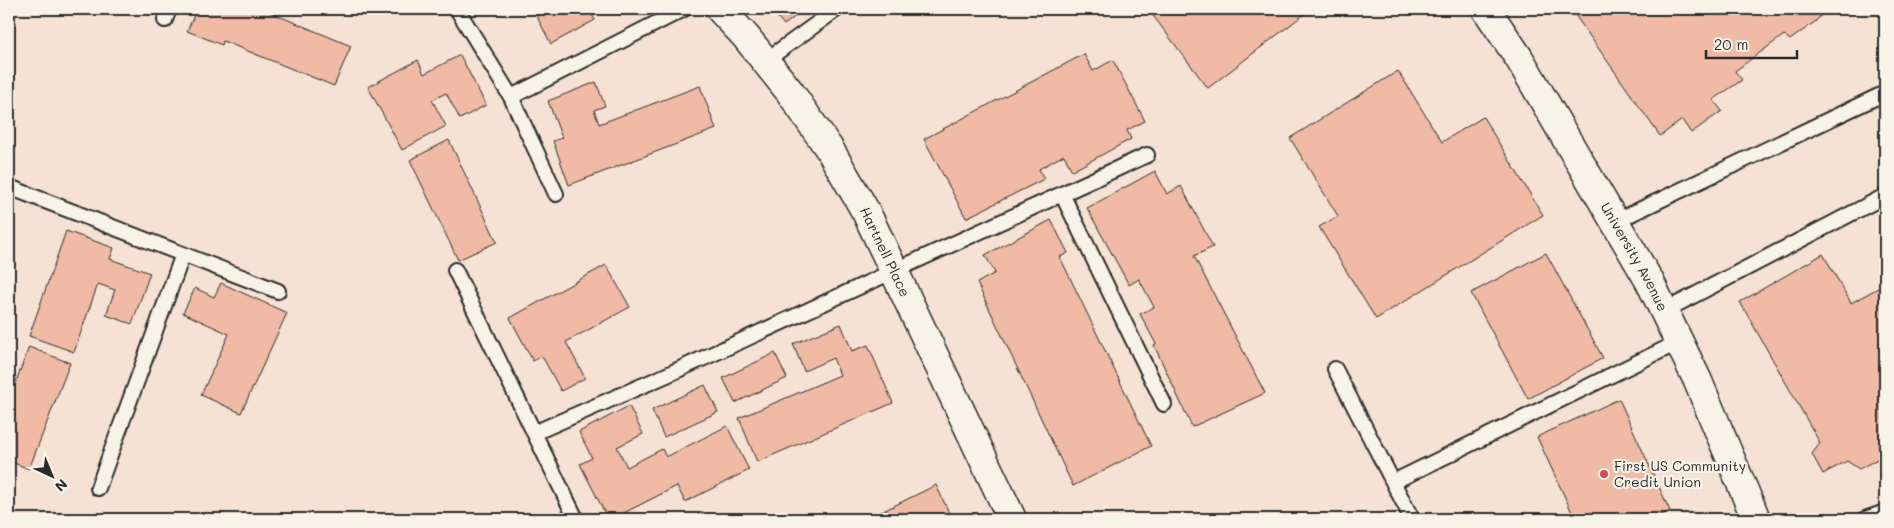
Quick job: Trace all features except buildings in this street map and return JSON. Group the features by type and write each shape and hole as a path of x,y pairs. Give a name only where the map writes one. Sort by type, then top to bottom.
{"street":[{"name":"Hartnell Place","path":"720,9 746,37 790,92 830,150 866,212 1012,519"},
{"name":"University Avenue","path":"1486,9 1519,58 1650,282 1697,379 1756,519"}],"lane":[{"path":"458,9 511,98 556,194"},
{"path":"511,98 684,9"},
{"path":"765,61 837,9"},
{"path":"1614,222 1885,93"},
{"path":"534,433 669,374 1147,154"},
{"path":"9,187 278,291"},
{"path":"1062,194 1164,404"},
{"path":"1664,311 1885,196"},
{"path":"98,488 183,254"},
{"path":"454,270 576,519"},
{"path":"1394,482 1679,342"},
{"path":"1335,369 1412,519"},
{"path":"1865,519 1885,512"}],"place":[{"name":"First US Community Credit Union","path":"1604,474"}]}
